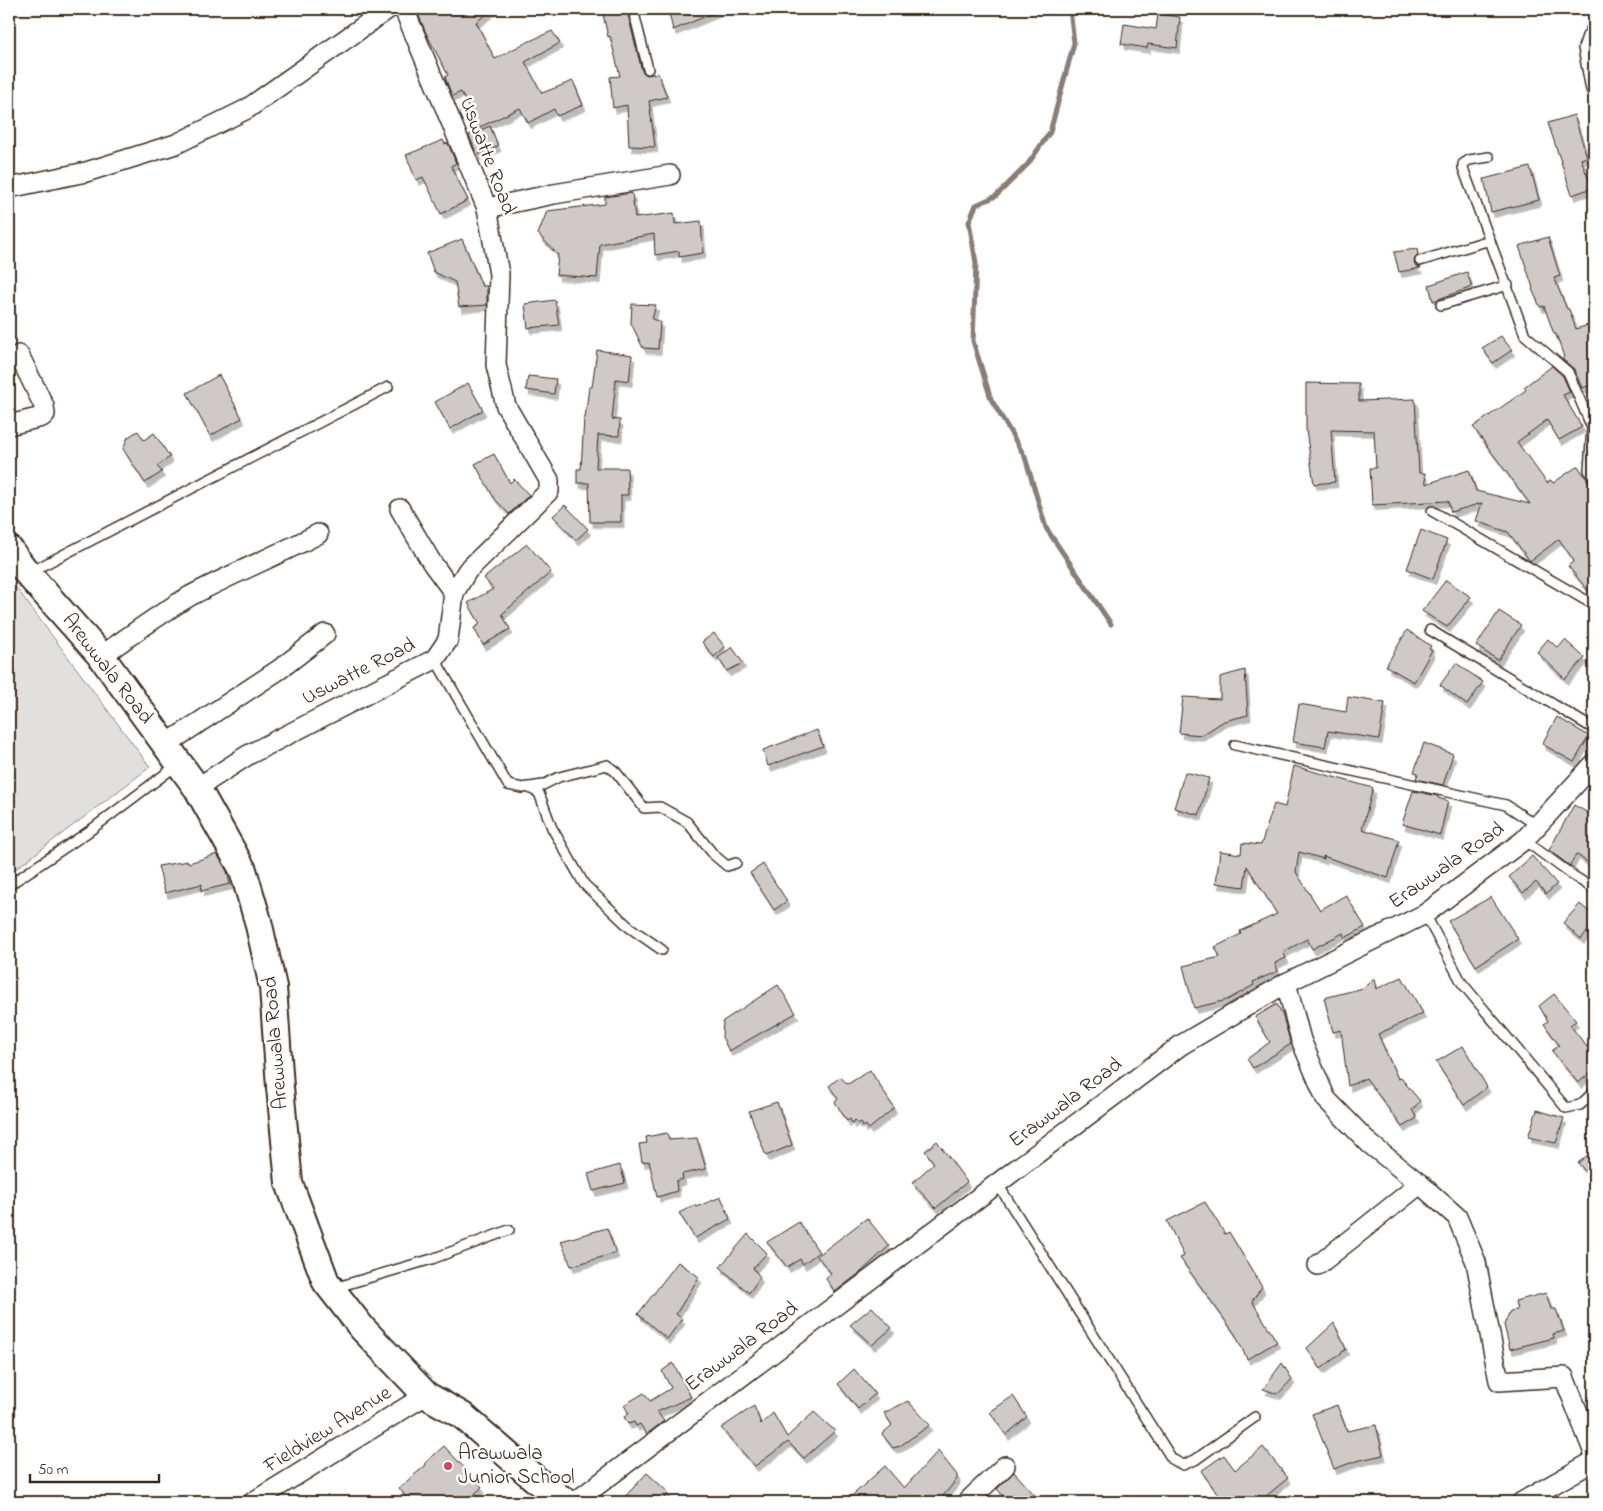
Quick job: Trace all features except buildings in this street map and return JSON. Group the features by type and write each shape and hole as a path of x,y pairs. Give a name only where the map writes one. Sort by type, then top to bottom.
{"street":[{"path":"9,188 86,172 176,144 246,109 388,9"},
{"name":"Uswatte Road","path":"197,788 248,755 435,658 448,640 454,593 467,571 549,491 549,480 506,406 496,365 499,274 487,208 404,9"},
{"path":"487,208 554,194 670,175"},
{"path":"9,426 42,417 45,414 44,406 19,355"},
{"path":"400,509 432,563 454,593"},
{"path":"101,656 163,612 191,596 318,534"},
{"name":"Arewwala Road","path":"9,549 101,656 197,788 243,870 274,987 280,1087 289,1183 326,1282 362,1328 426,1396 463,1416 541,1484 566,1502"},
{"path":"172,754 325,634"},
{"name":"Erawwala Road","path":"575,1502 1181,1045 1286,983 1425,914 1524,840 1594,764"},
{"path":"1286,983 1300,1040 1326,1099 1370,1144 1457,1217 1476,1262 1499,1381 1564,1377 1594,1453"},
{"path":"1318,1265 1420,1184"},
{"name":"Fieldview Avenue","path":"253,1502 426,1396"},
{"path":"1522,1502 1594,1461"},
{"path":"967,1502 1005,1466"}],"lane":[{"path":"633,9 648,69"},
{"path":"1591,90 1583,48 1594,24"},
{"path":"1489,157 1469,160 1463,164 1463,168 1525,335 1568,372 1592,428 1589,470 1594,478"},
{"path":"1420,261 1490,240"},
{"path":"1441,305 1508,285"},
{"path":"28,573 388,387"},
{"path":"1432,511 1594,606"},
{"path":"1430,630 1594,729"},
{"path":"435,658 508,785 527,787 543,785 559,778 607,766 616,772 644,808 660,806 676,814 687,822 714,855 727,866 736,863"},
{"path":"1235,745 1506,805 1538,826"},
{"path":"9,885 88,832 172,754"},
{"path":"527,787 539,793 552,828 584,884 629,927 662,950"},
{"path":"1524,840 1594,889"},
{"path":"1425,914 1462,983 1566,1108 1580,1105 1594,1092"},
{"path":"998,1183 1172,1459 1183,1465 1195,1460 1255,1417"},
{"path":"331,1289 432,1260 509,1230"}],"shaded area":[{"path":"9,578 150,767 9,874"}],"waterway":[{"path":"1070,9 1074,43 1050,132 1028,164 996,196 976,205 969,222 976,263 973,341 991,399 1025,457 1046,528 1111,624"}],"place":[{"name":"Arawwala Junior School","path":"448,1466"}]}
